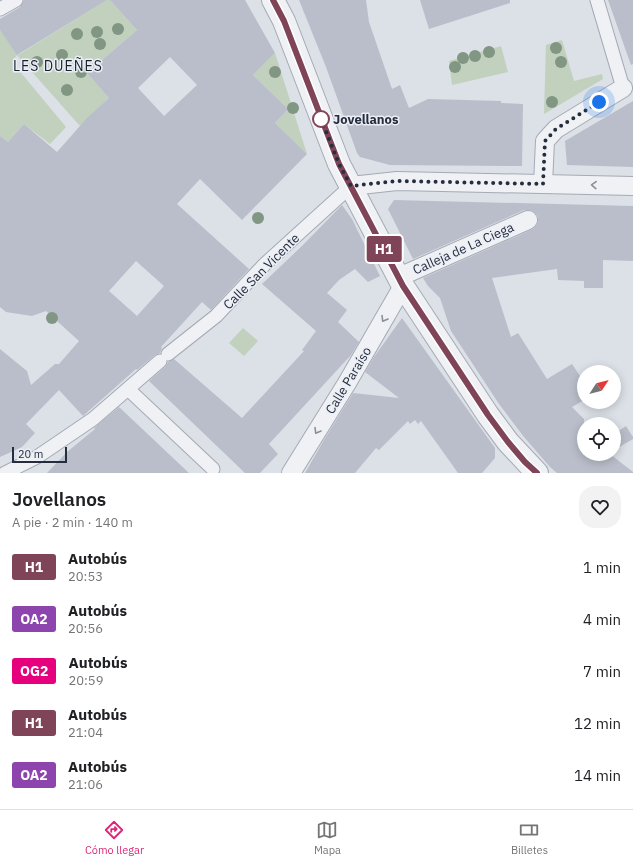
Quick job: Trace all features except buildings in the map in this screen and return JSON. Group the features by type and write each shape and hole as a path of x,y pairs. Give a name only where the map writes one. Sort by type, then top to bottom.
{"street":[{"path":"0,9 16,0"},
{"path":"273,0 284,21 339,164 401,281 488,415 508,442 525,462 537,473"},
{"path":"543,184 545,141 556,129 624,88 597,0"},
{"path":"351,186 397,181 633,186"},
{"name":"Calle San Vicente","path":"5,473 44,453 92,419 164,357 216,316 265,264 351,186"},
{"name":"Calleja de La Ciega","path":"401,281 528,220"},
{"name":"Calle Paraíso","path":"291,473 347,383 401,281"},
{"path":"128,389 213,469"}],"green space":[{"path":"107,0 110,0 137,30 87,73 109,98 80,126 17,55 12,62 66,127 50,144 24,124 8,142 0,136 0,30 18,55"},
{"path":"562,40 574,81 602,74 603,79 544,114 546,45"},
{"path":"501,46 508,72 452,85 449,61"},
{"path":"275,53 307,154 275,123 288,109 253,75"},
{"path":"243,328 258,341 244,356 229,343"}],"bus line":[{"name":"H1","path":"273,0 284,21 339,164 403,286 488,415 508,442 525,462 537,473"}],"place":[{"name":"Jovellanos","path":"321,119"}],"district":[{"name":"LES DUEÑES","path":"58,66"}],"route":[{"path":"321,119 339,164 351,186 397,181 543,184 545,141 556,129 599,102"}]}
